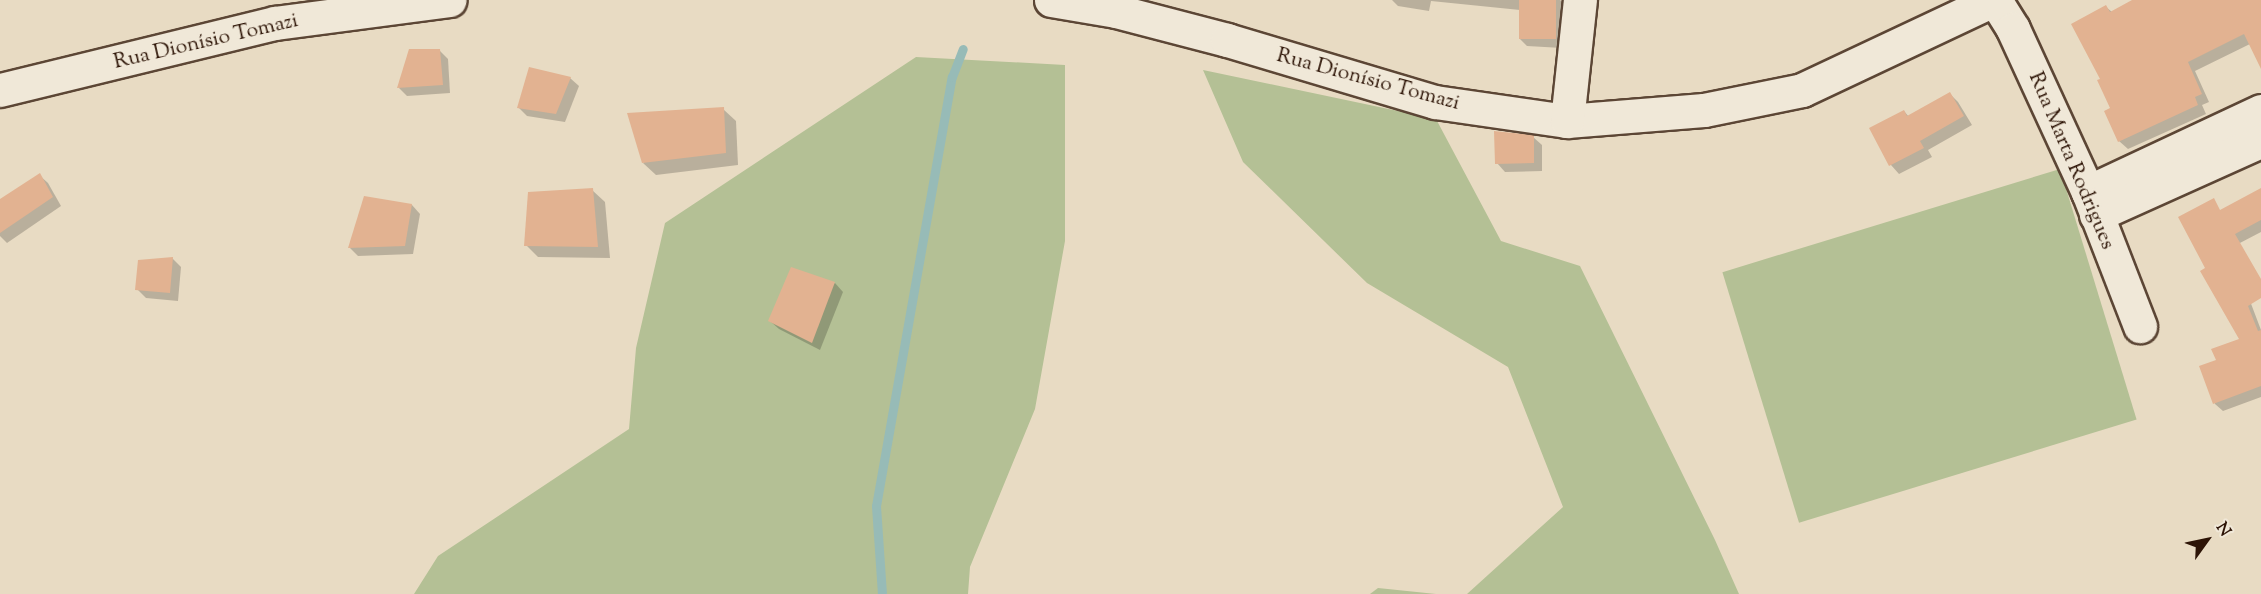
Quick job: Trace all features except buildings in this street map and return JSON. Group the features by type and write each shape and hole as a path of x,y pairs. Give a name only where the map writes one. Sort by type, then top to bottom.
{"street":[{"name":"Rua Dionísio Tomazi","path":"0,90 275,23 449,0"},
{"name":"Rua Dionísio Tomazi","path":"1051,0 1116,11 1227,40 1435,102 1567,121 1704,110 1802,90 1994,0"},
{"path":"1567,121 1581,0"},
{"name":"Rua Marta Rodrigues","path":"1994,0 2013,29 2092,204 2140,326"},
{"path":"2092,204 2261,111"},
{"path":"2092,204 2261,141"}],"green space":[{"path":"916,57 1065,65 1065,241 1035,409 970,567 968,594 414,594 438,556 629,429 636,348 665,223"},
{"path":"1203,70 1436,119 1501,241 1580,266 1715,540 1739,594 1467,594 1563,507 1508,367 1367,283 1243,162"},
{"path":"2060,169 2137,420 1799,523 1722,272"},
{"path":"1378,588 1436,594 1370,594"}],"waterway":[{"path":"882,594 876,506 952,77 963,49"}]}
